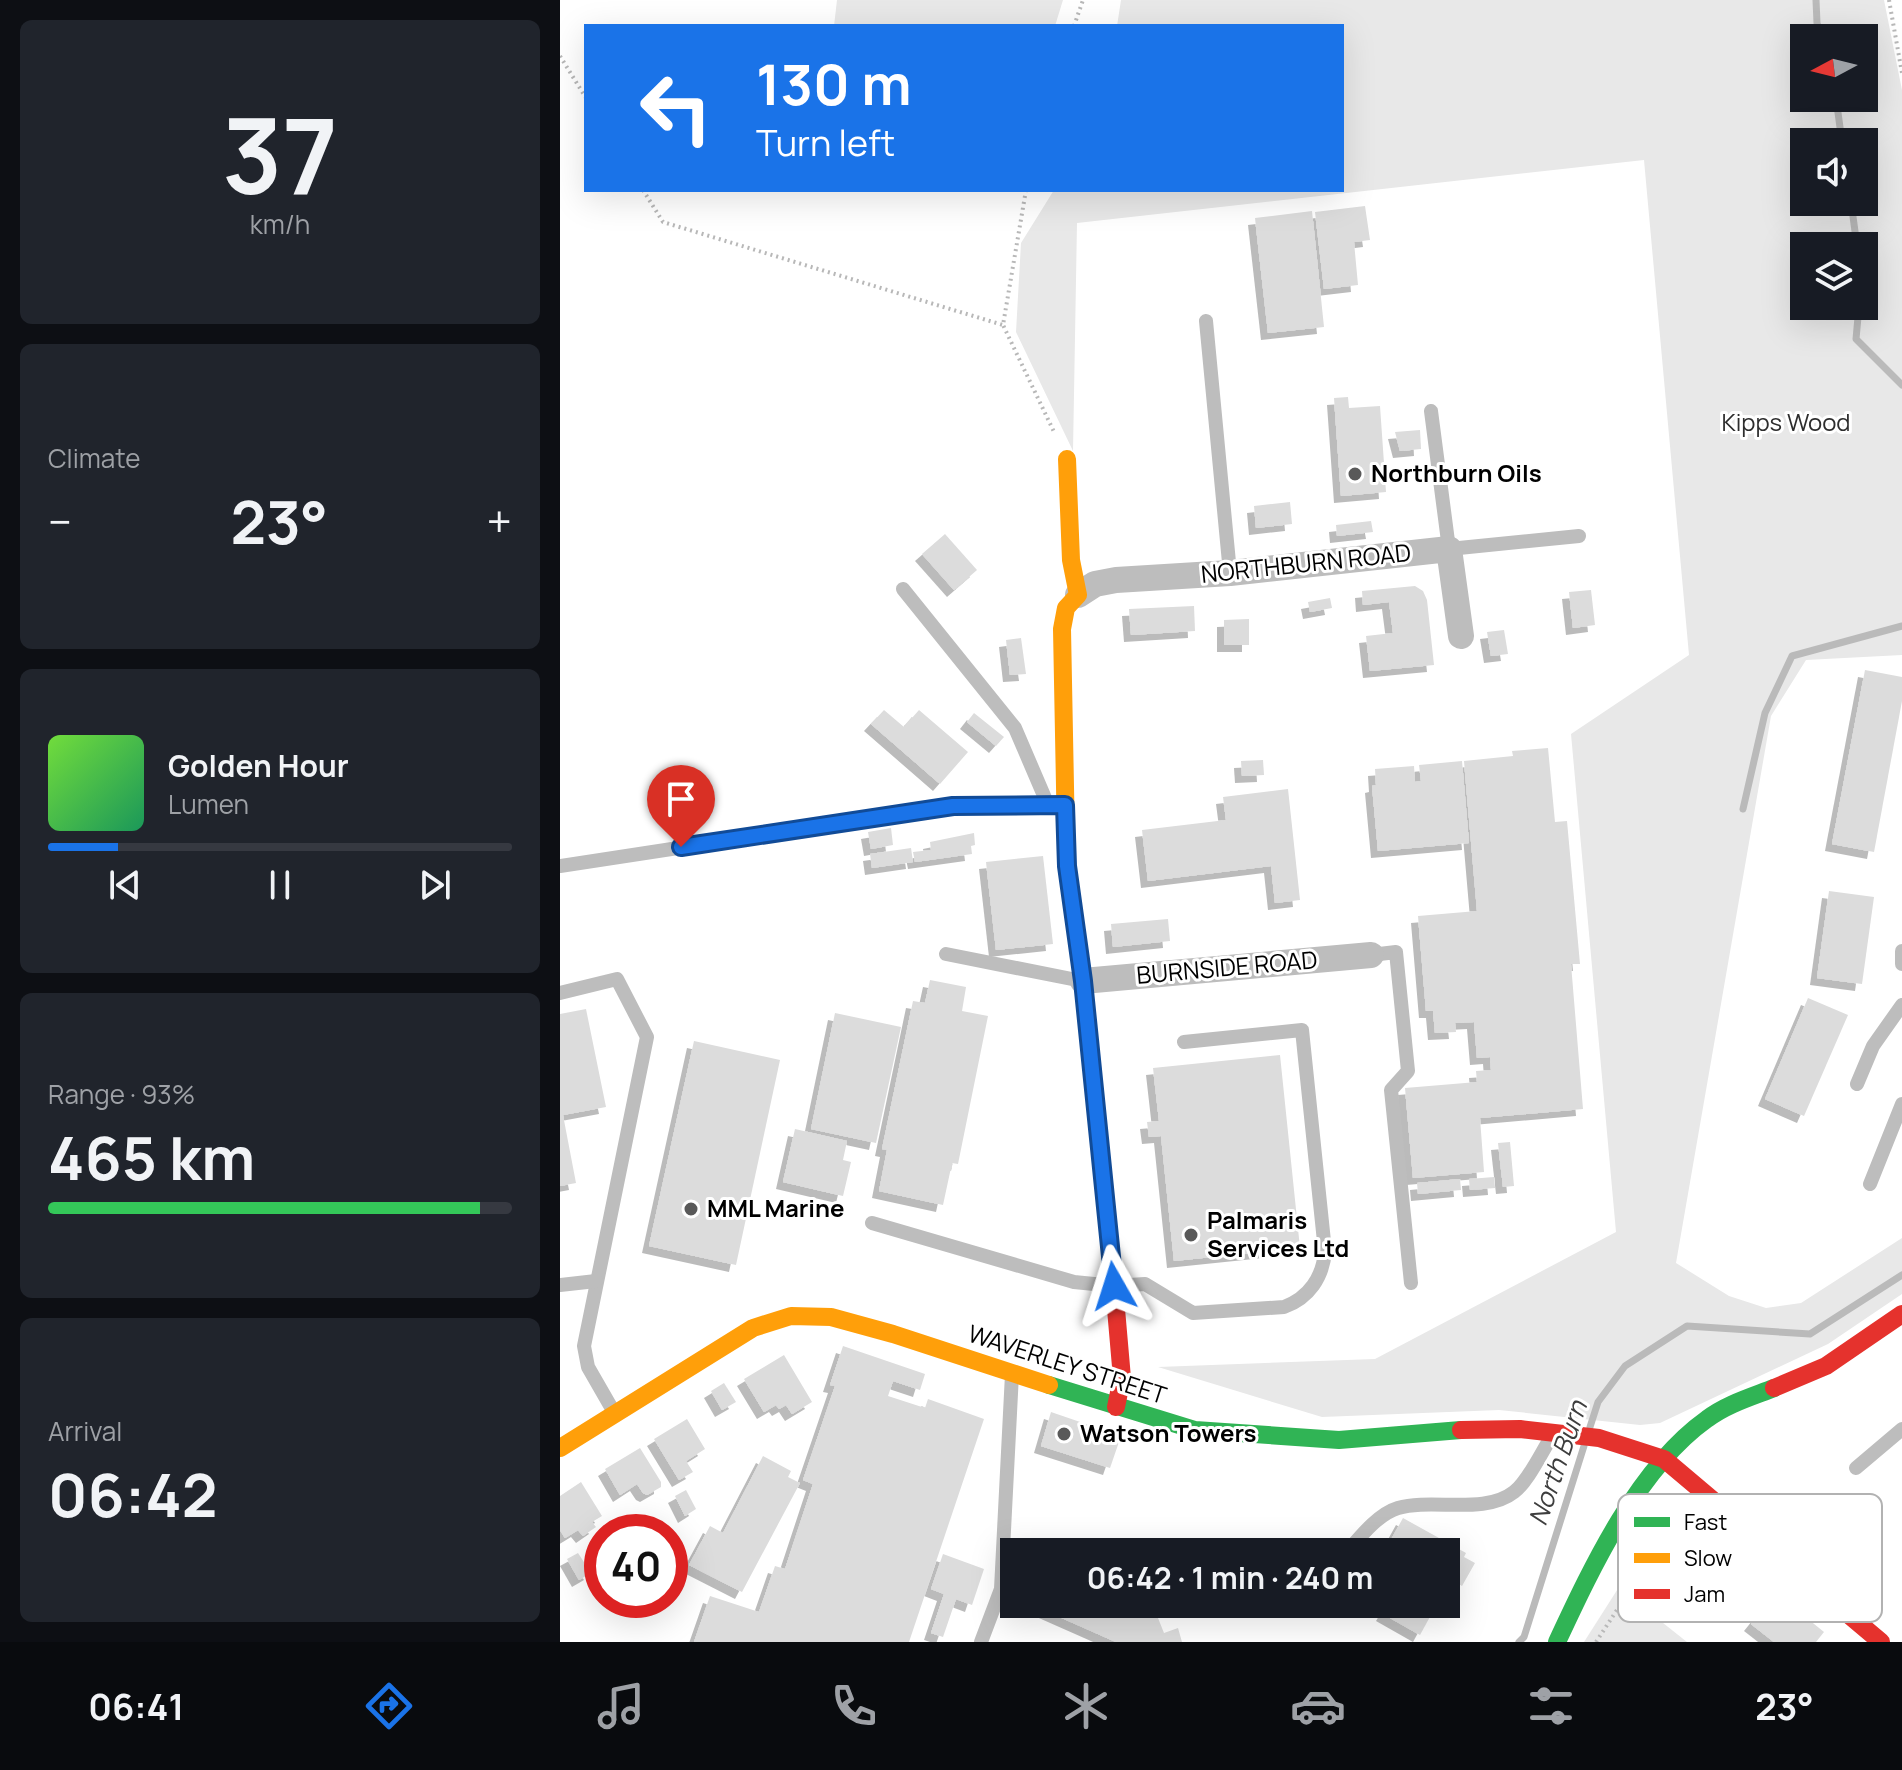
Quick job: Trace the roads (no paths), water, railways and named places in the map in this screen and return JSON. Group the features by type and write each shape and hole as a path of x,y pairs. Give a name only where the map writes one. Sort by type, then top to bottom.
{"street":[{"path":"1067,459 1071,560 1078,595 1066,608 1062,629 1057,805 1083,981 1114,1286 1122,1378 1116,1407"},
{"name":"NORTHBURN ROAD","path":"1078,595 1095,584 1116,580 1230,573 1449,549"},
{"path":"1449,549 1461,636"},
{"name":"BURNSIDE ROAD","path":"1083,981 1371,955"},
{"path":"1639,1494 1664,1459 1706,1418 1741,1399 1788,1384 1827,1366 1902,1314"},
{"name":"WAVERLEY STREET","path":"560,1448 753,1328 791,1316 831,1317 847,1321 1195,1430 1339,1440 1467,1429 1554,1432 1599,1438 1664,1459"},
{"path":"1664,1459 1706,1494"},
{"path":"1557,1642 1618,1530"},
{"path":"1857,1622 1881,1642"}],"lane":[{"path":"1206,321 1230,573"},
{"path":"1431,411 1449,549 1579,536"},
{"path":"560,866 953,806 1057,805 1015,728 903,589"},
{"path":"1902,951 1902,964"},
{"path":"1371,955 1396,952 1408,1071 1391,1090 1411,1283"},
{"path":"946,954 1083,981"},
{"path":"560,993 617,979 647,1037 584,1346 588,1367 615,1415"},
{"path":"1857,1084 1873,1046 1902,1005"},
{"path":"872,1223 1074,1282 1114,1286 1145,1284 1193,1313 1284,1307 1302,1297 1314,1286 1321,1273 1325,1251 1302,1030 1184,1042"},
{"path":"1870,1184 1902,1104"},
{"path":"560,1285 596,1281"},
{"path":"981,1642 1001,1589 1012,1374"},
{"path":"1360,1538 1371,1526 1398,1508 1506,1498 1517,1490 1554,1432"},
{"path":"1856,1468 1901,1432"}],"waterway":[{"name":"North Burn","path":"1816,0 1817,24"},
{"name":"North Burn","path":"1838,112 1840,128"},
{"name":"North Burn","path":"1853,216 1855,232"},
{"name":"North Burn","path":"1858,320 1856,339 1902,385"},
{"path":"1743,809 1765,713 1792,656 1902,626"},
{"name":"North Burn","path":"1590,1427 1598,1402 1625,1366 1687,1326 1810,1334 1902,1275"},
{"name":"North Burn","path":"1519,1642 1524,1637 1584,1446"}],"place":[{"name":"Northburn Oils","path":"1355,474"},
{"name":"MML Marine","path":"691,1209"},
{"name":"Palmaris Services Ltd","path":"1191,1235"},
{"name":"Watson Towers","path":"1064,1434"}],"park label":[{"name":"Kipps Wood","path":"1786,423"}]}
